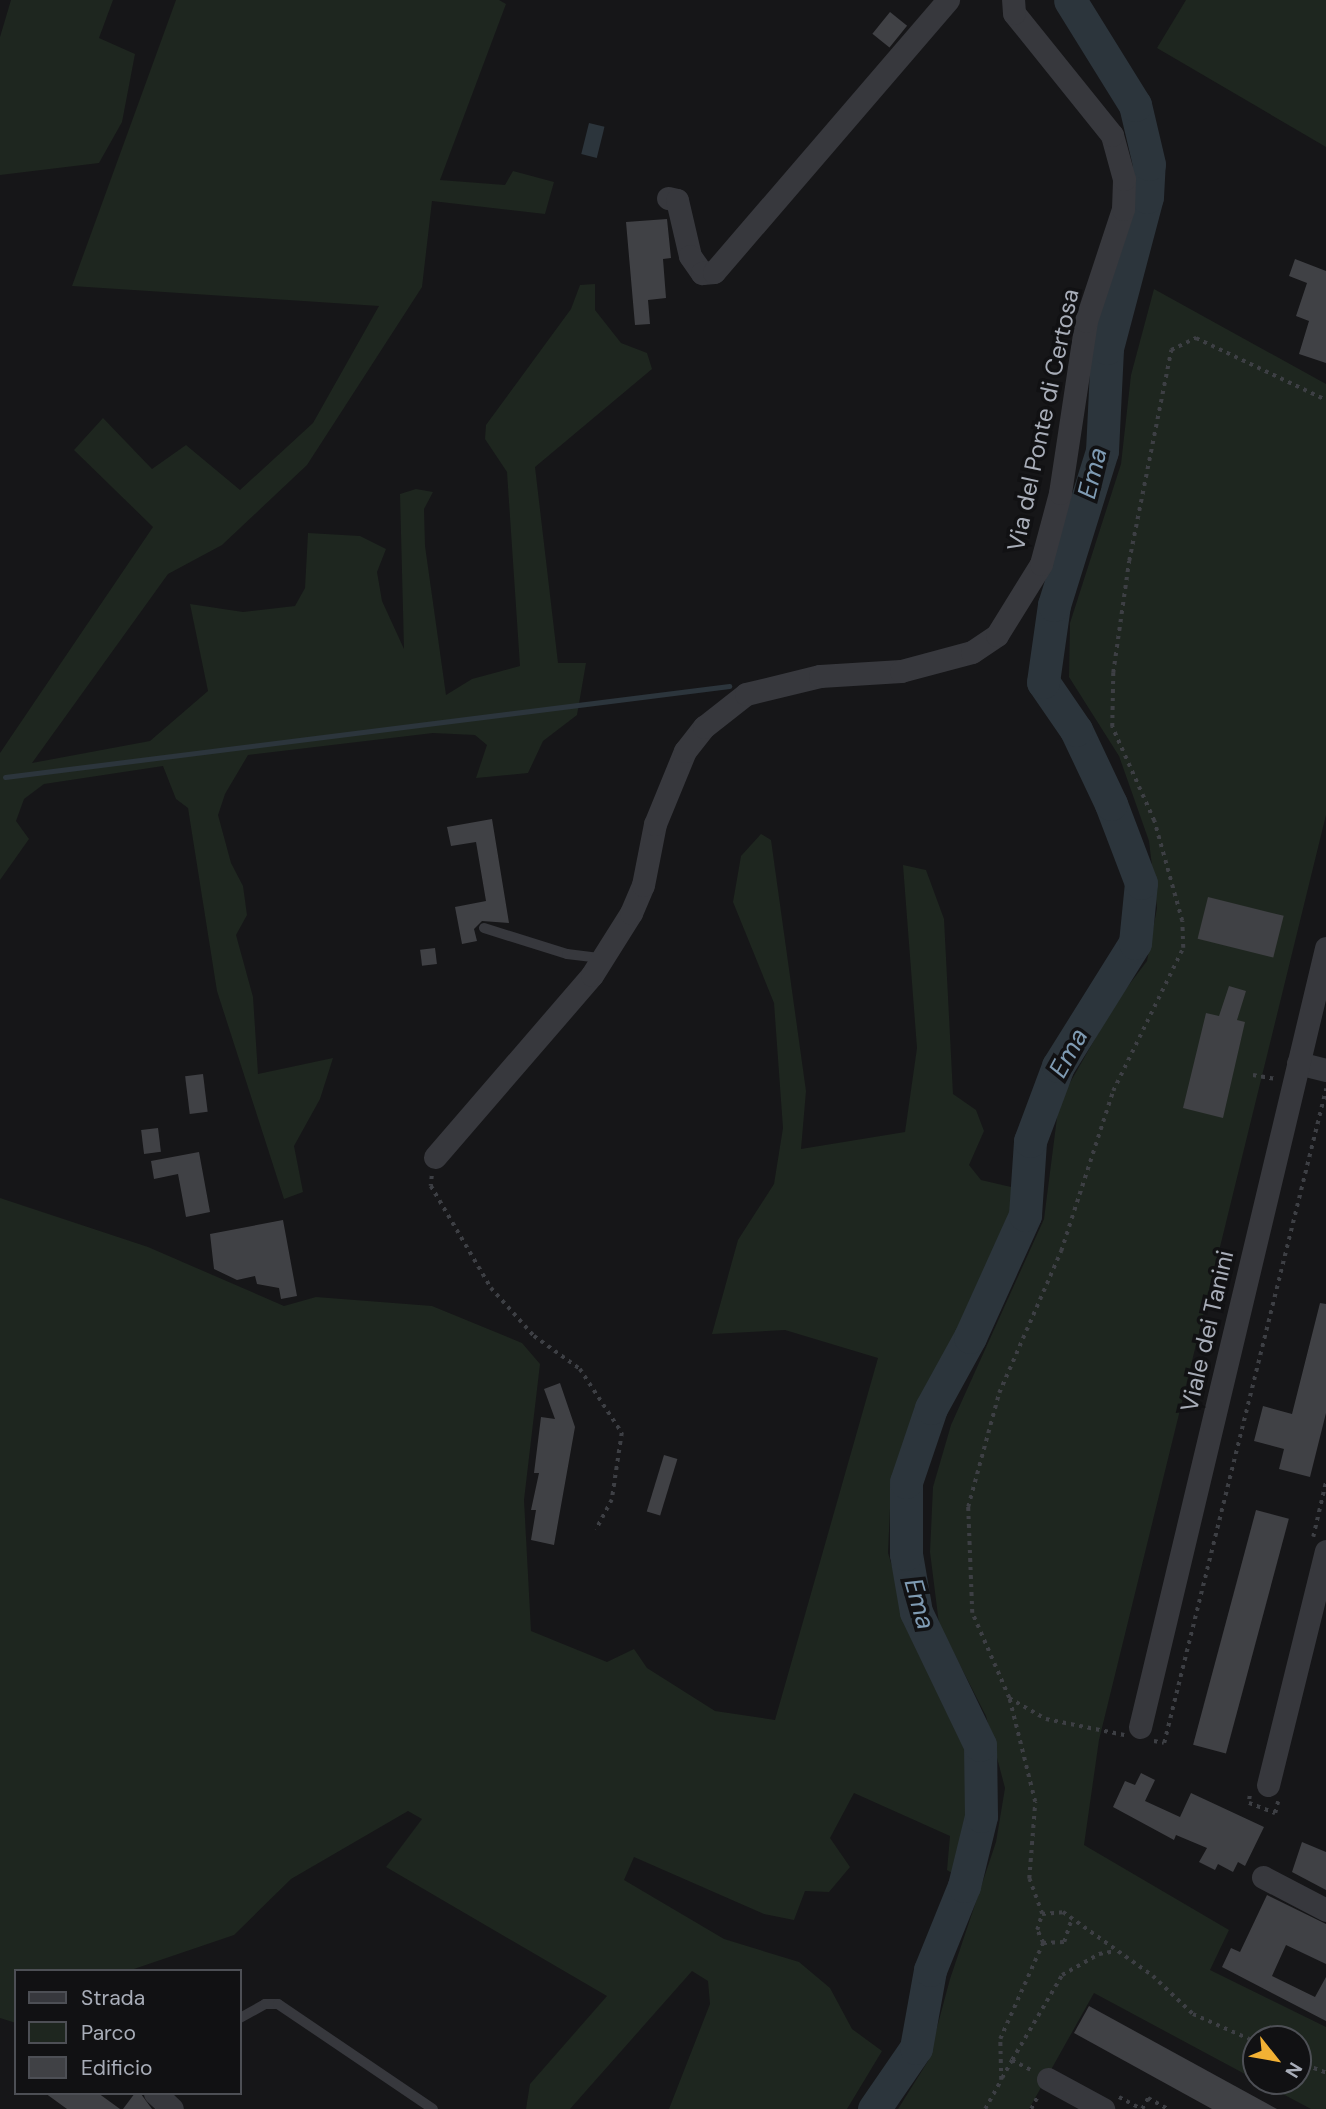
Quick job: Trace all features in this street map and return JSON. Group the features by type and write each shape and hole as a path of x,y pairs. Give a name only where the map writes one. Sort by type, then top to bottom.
{"street":[{"path":"668,198 677,200 690,256 702,274 714,272 948,0"},
{"name":"Via del Ponte di Certosa","path":"435,1157 592,975 631,913 643,885 655,824 685,751 723,708 746,694 820,676 901,671 972,652 996,635 1041,564 1060,493 1086,321 1123,209 1124,179 1112,135 1014,13 1013,0"},
{"name":"Viale dei Tanini","path":"1139,1733 1326,948"},
{"path":"1298,1063 1326,1070"},
{"path":"1268,1785 1326,1551"},
{"path":"1264,1877 1326,1910"},
{"path":"1048,2079 1103,2109"},
{"path":"157,2095 172,2109"}],"lane":[{"path":"484,928 567,954 601,958"},
{"path":"242,2017 265,2004 278,2004 433,2109"}],"path":[{"path":"1001,2080 1000,2039 1043,1943 1037,1930 1042,1914 1030,1889 1035,1802 1009,1698 972,1613 968,1507 999,1393 1060,1251 1113,1091 1183,948 1182,921 1154,821 1112,727 1113,673 1129,561 1171,350 1195,338 1326,400"},
{"path":"1009,1698 1046,1719 1139,1733 1164,1743 1326,1089"},
{"path":"435,1157 431,1186 473,1263 527,1330 580,1368 622,1433 612,1500 596,1530"},
{"path":"1042,1914 1056,1910 1153,1976 1192,2014 1242,2036"},
{"path":"1043,1943 1064,1942 1071,1921"},
{"path":"985,2109 1062,1975 1099,1954 1116,1951"},
{"path":"1012,2060 1048,2079"}],"green space":[{"path":"11,0 113,0 99,38 135,54 122,122 99,163 0,175 0,37"},
{"path":"176,0 499,0 506,4 440,180 505,185 513,171 554,182 545,214 432,201 422,287 307,465 222,545 168,574 32,763 150,741 208,691 190,604 243,612 295,606 305,588 308,533 360,536 386,549 377,572 382,601 404,649 400,494 416,489 433,492 424,509 425,546 446,695 472,679 520,666 507,472 485,439 486,425 571,309 580,285 595,284 595,310 621,343 647,353 652,369 535,467 558,663 586,663 577,715 543,741 528,773 476,778 487,745 475,735 433,733 248,755 225,794 218,815 231,863 243,886 247,915 236,935 253,997 258,1074 333,1058 320,1099 294,1146 303,1192 284,1199 217,991 188,808 176,799 163,766 44,784 24,799 16,821 29,839 0,880 0,753 153,527 74,450 103,418 152,469 186,445 240,490 313,423 379,306 72,286"},
{"path":"1186,0 1326,0 1326,147 1157,48"},
{"path":"1154,289 1326,384 1326,815 1099,1740 1084,1845 1229,1930 1210,1970 1326,2027 1326,2109 1311,2109 1284,2095 1312,2095 1312,2025 1242,2025 1242,2072 1094,1993 1029,2109 898,2109 928,2061 950,1979 996,1842 1005,1788 986,1716 939,1624 930,1552 933,1487 951,1425 1044,1219 1059,1102 1116,1002 1147,961 1157,908 1149,841 1119,756 1069,677 1070,623 1121,464 1131,375"},
{"path":"761,834 771,840 806,1091 801,1149 905,1132 917,1048 903,865 926,870 944,919 953,1094 976,1110 984,1131 969,1165 981,1180 1011,1187 1011,1219 947,1352 891,1487 888,1553 916,1645 968,1753 971,1792 967,1838 957,1876 947,1870 950,1836 854,1793 830,1838 850,1867 829,1892 805,1891 794,1920 764,1914 634,1857 624,1880 724,1939 799,1962 830,1988 852,2029 882,2051 847,2109 669,2109 710,2004 708,1981 692,1971 570,2109 526,2109 530,2084 607,1996 386,1867 422,1819 408,1811 291,1879 234,1935 134,1969 14,1969 14,2022 0,2018 0,1198 148,1247 284,1306 316,1297 432,1306 522,1343 540,1364 524,1500 531,1631 607,1662 634,1649 647,1668 715,1711 775,1720 878,1358 785,1330 712,1334 738,1240 774,1184 783,1128 774,1003 733,902 741,856"}],"shaded area":[{"path":"589,123 605,127 597,158 581,154"}],"building":[{"path":"890,12 907,26 889,48 872,34"},
{"path":"667,219 671,258 663,259 666,298 648,300 650,324 635,325 626,222"},
{"path":"1295,259 1326,271 1326,363 1299,354 1309,321 1296,316 1307,283 1289,276"},
{"path":"492,819 509,923 482,921 474,929 477,941 462,944 455,907 486,901 476,842 451,846 447,827"},
{"path":"1208,897 1284,916 1273,958 1198,939"},
{"path":"435,948 437,964 422,966 420,950"},
{"path":"1229,986 1246,991 1237,1020 1245,1022 1223,1118 1183,1108 1206,1013 1219,1016"},
{"path":"203,1074 208,1112 190,1114 185,1076"},
{"path":"158,1128 161,1152 144,1154 141,1130"},
{"path":"199,1152 210,1212 186,1217 178,1174 154,1179 151,1161"},
{"path":"283,1220 297,1296 281,1299 279,1288 257,1284 255,1276 237,1280 214,1269 210,1234"},
{"path":"1320,1303 1326,1304 1326,1413 1310,1477 1279,1469 1284,1449 1254,1441 1263,1406 1292,1414"},
{"path":"560,1383 575,1427 554,1545 531,1540 536,1510 531,1510 539,1473 534,1473 541,1417 555,1419 544,1389"},
{"path":"664,1455 677,1459 660,1516 647,1511"},
{"path":"1256,1510 1289,1519 1226,1754 1193,1745"},
{"path":"1141,1773 1155,1780 1145,1801 1180,1817 1191,1793 1264,1827 1245,1866 1238,1862 1233,1872 1218,1864 1215,1870 1199,1862 1207,1848 1176,1835 1174,1840 1113,1807 1125,1781 1135,1785"},
{"path":"1302,1842 1326,1852 1326,1890 1292,1872"},
{"path":"1267,1895 1326,1924 1326,1964 1286,1945 1272,1976 1315,1997 1326,1977 1326,2021 1222,1967 1231,1948 1240,1952"},
{"path":"1089,2006 1242,2090 1242,2095 1251,2095 1277,2109 1212,2109 1074,2033"},
{"path":"48,2095 101,2095 120,2109 67,2109"},
{"path":"134,2095 142,2095 152,2109 123,2109"}],"waterway":[{"name":"Ema","path":"874,2109 916,2048 930,1970 964,1886 981,1816 980,1745 916,1612 906,1554 906,1482 931,1408 970,1337 1025,1215 1030,1141 1058,1066 1135,943 1141,883 1111,804 1076,730 1043,682 1054,605 1102,451 1107,348 1147,197 1149,164 1135,105 1070,0"},
{"path":"5,777 729,686"}]}
